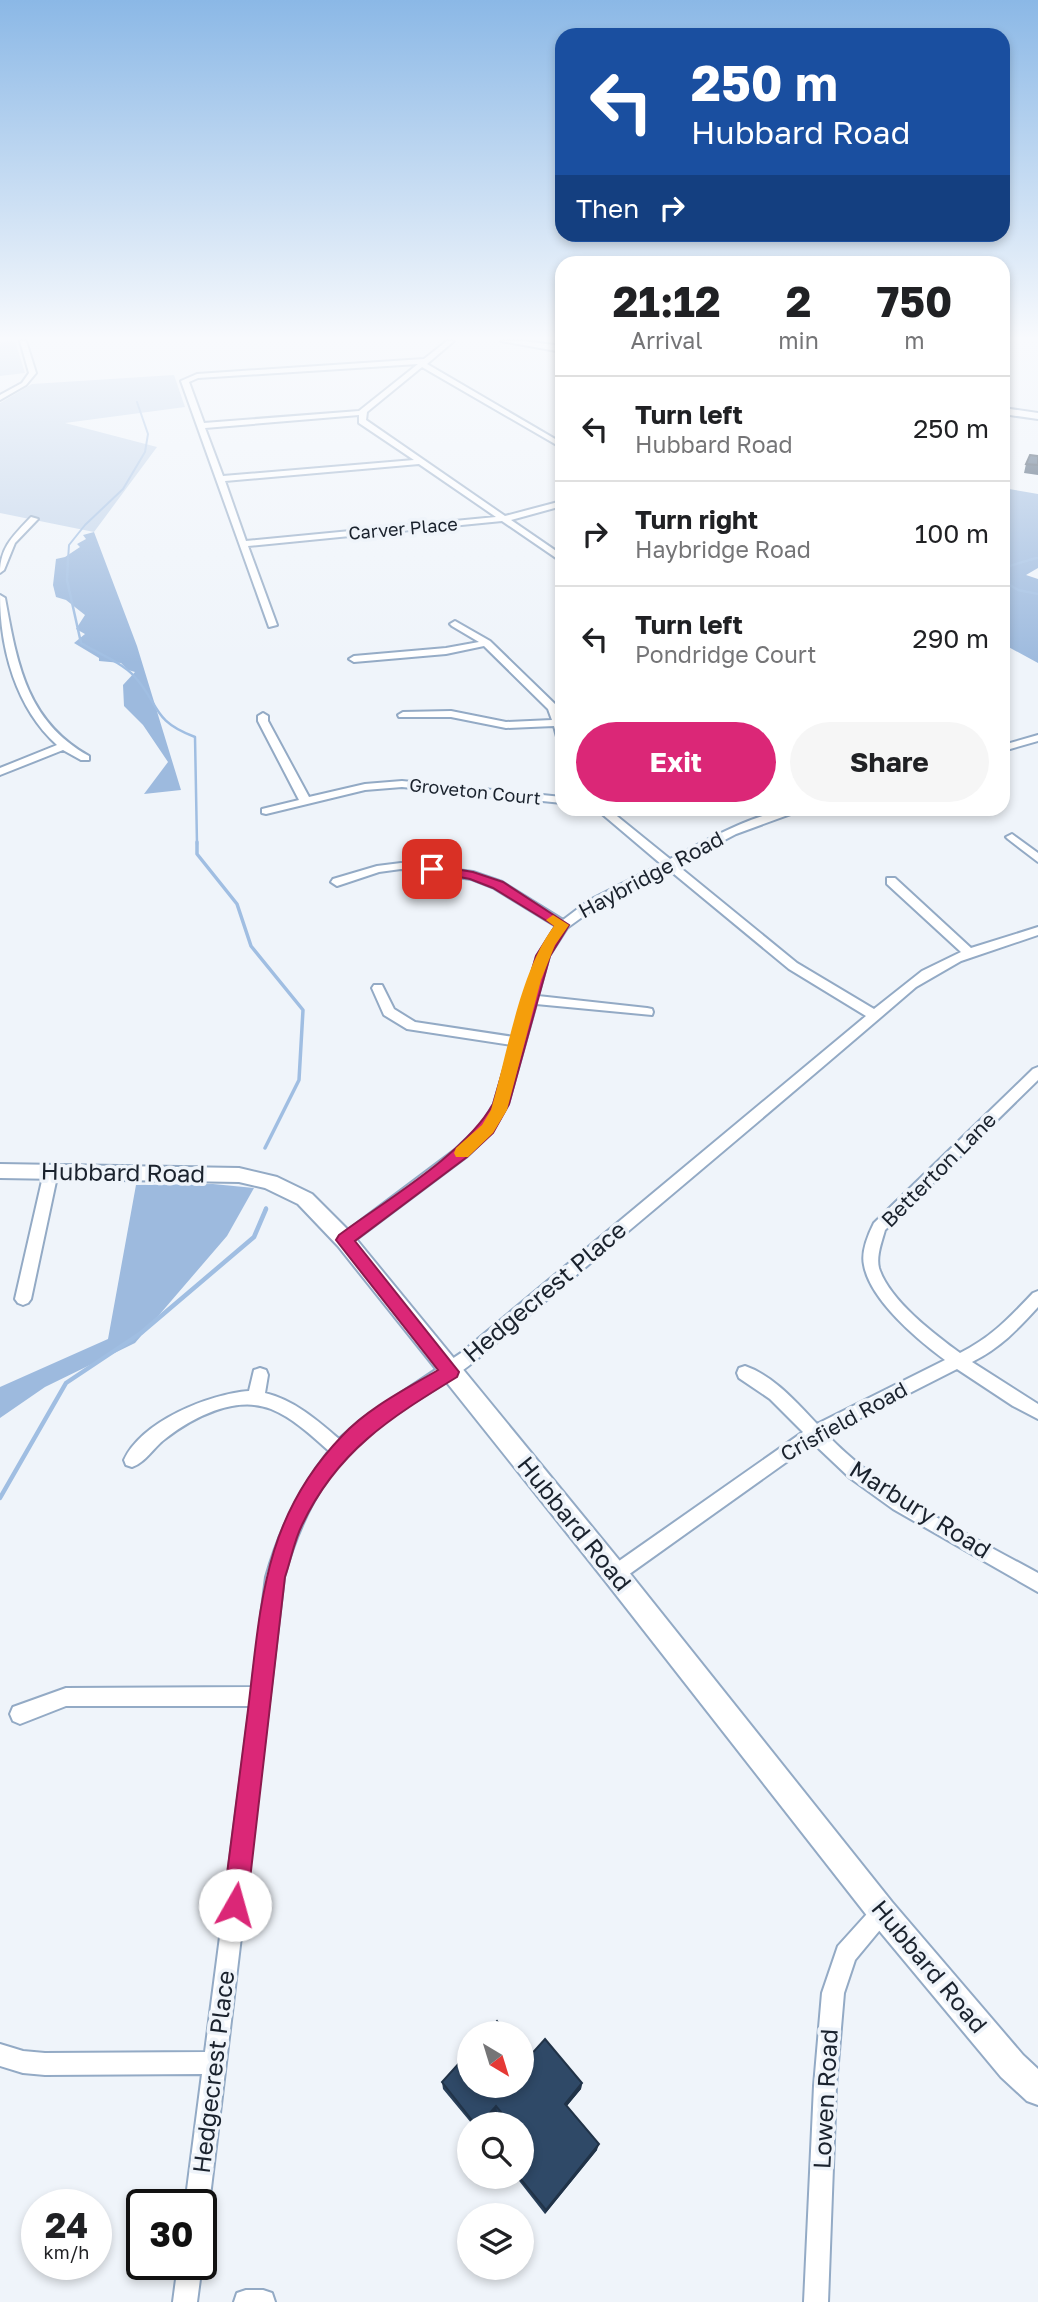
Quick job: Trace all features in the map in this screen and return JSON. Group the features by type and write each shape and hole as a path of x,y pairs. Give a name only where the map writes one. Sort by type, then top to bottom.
{"main road":[{"name":"Hubbard Road","path":"0,1171 250,1177 270,1182 305,1199 345,1240 615,1574 882,1912 1012,2066 1038,2090"}],"street":[{"path":"208,448 272,625"},
{"path":"399,448 555,554"},
{"path":"219,479 419,462"},
{"name":"Carver Place","path":"243,544 502,519 555,505"},
{"path":"0,568 11,542 34,519"},
{"path":"0,598 14,660 35,715 62,747 85,758"},
{"path":"455,624 472,631 487,643 555,713"},
{"path":"354,659 446,652 487,643"},
{"path":"403,715 451,714 506,725 555,723"},
{"path":"263,716 269,733 306,801"},
{"path":"1010,746 1036,740"},
{"path":"0,772 62,747"},
{"name":"Groveton Court","path":"266,811 365,787 402,784 555,799"},
{"path":"610,816 793,966 876,1016"},
{"name":"Haybridge Road","path":"345,1240 461,1153 487,1129 501,1104 529,999 548,944 562,925 592,904 732,831 778,816"},
{"path":"1012,836 1038,859"},
{"path":"337,882 377,869 401,866 473,876 498,885 562,925"},
{"path":"891,881 968,952"},
{"name":"Hedgecrest Place","path":"199,2189 275,1577 281,1553 302,1505 340,1450 386,1411 450,1372 925,974 968,952 1038,931"},
{"path":"378,988 389,1012 412,1026 518,1042"},
{"path":"529,999 646,1013"},
{"name":"Betterton Lane","path":"1038,1072 879,1227 871,1266 884,1295 957,1361 1038,1412"},
{"path":"23,1299 51,1172"},
{"name":"Crisfield Road","path":"615,1574 813,1434 1004,1335 1038,1297"},
{"name":"Marbury Road","path":"745,1373 784,1402 813,1434 873,1485 1038,1583"},
{"path":"256,1398 260,1375"},
{"path":"132,1460 158,1433 192,1414 209,1406 256,1398 270,1401 294,1413 340,1450"},
{"path":"20,1714 66,1697 260,1696"},
{"name":"Lowen Road","path":"816,2302 825,2086 834,1993 846,1954 882,1912"},
{"path":"0,2055 23,2062 45,2064 215,2063"},
{"path":"185,2302 188,2280"},
{"path":"246,2302 263,2302"}],"shaded area":[{"path":"0,448 156,448 94,532 0,513"},
{"path":"1010,489 1038,494 1038,568 1026,575 1038,579 1038,663 1010,648"},
{"path":"94,532 137,646 181,790 144,794 168,762 143,725 124,706 123,685 135,672 128,670 121,663 99,661 99,658 74,643 85,634 76,629 85,615 66,600 56,597 53,585 56,559 65,557 80,547 77,544 86,539 83,535"},
{"path":"213,1184 254,1188 227,1236 135,1343 45,1387 0,1418 0,1387 108,1339 136,1185"}],"building":[{"path":"1030,455 1038,456 1038,465 1026,464"},
{"path":"545,2039 582,2083 565,2104 599,2144 546,2210 529,2189 534,2189 534,2112 501,2112 496,2106 491,2112 466,2112 442,2082 457,2065 457,2098 534,2098 534,2051"}],"waterway":[{"path":"68,560 69,545 85,525 123,489 146,448"},
{"path":"68,558 67,580 81,643 129,671 163,718 195,737 197,844"},
{"path":"1010,566 1036,558"},
{"path":"1030,560 1038,558"},
{"path":"1010,585 1018,590 1038,594"},
{"path":"197,844 197,854 237,904 251,946 303,1010 299,1080 265,1148"},
{"path":"0,1498 66,1383 141,1333 254,1237 266,1209"}],"slow traffic":[{"path":"462,1153 487,1129 499,1110 534,980 548,944 562,925 553,920"}],"route":[{"path":"235,1905 275,1577 292,1523 315,1483 349,1441 386,1411 450,1372 345,1240 461,1153 487,1129 501,1104 534,980 548,944 562,925 498,885 473,876 432,869"}]}
